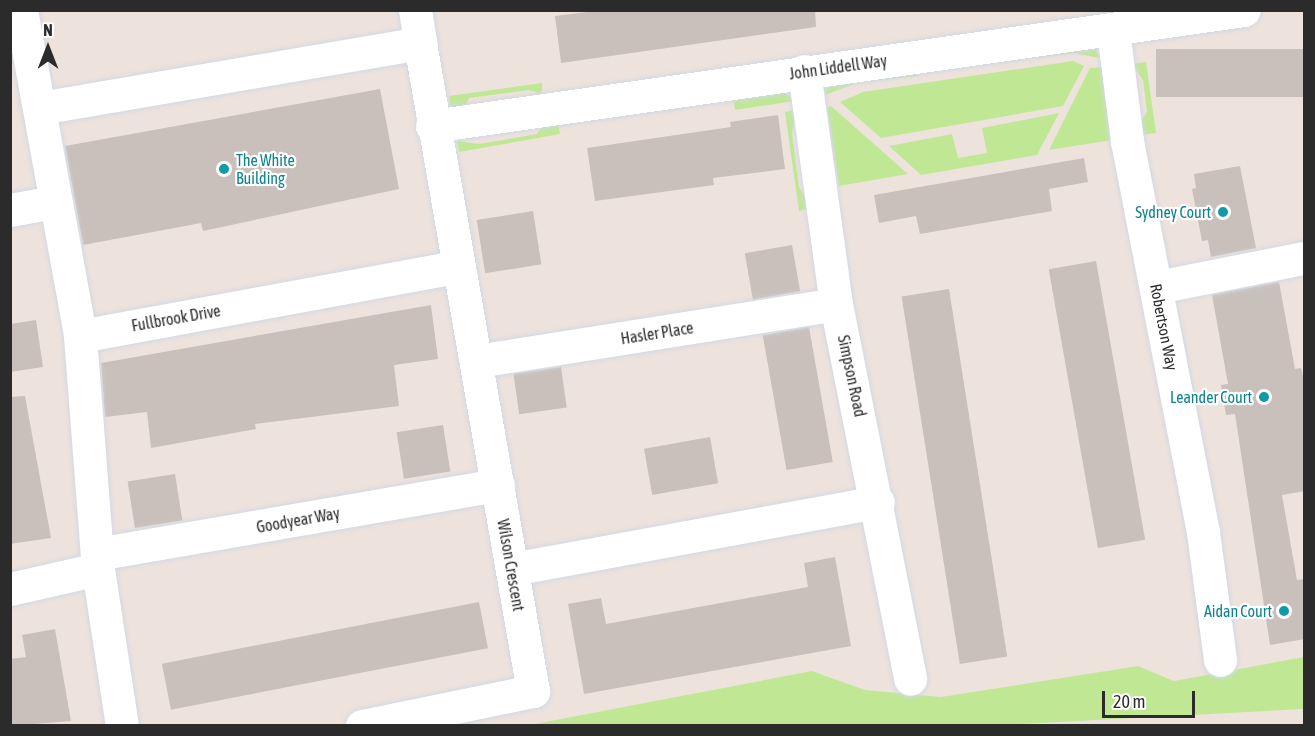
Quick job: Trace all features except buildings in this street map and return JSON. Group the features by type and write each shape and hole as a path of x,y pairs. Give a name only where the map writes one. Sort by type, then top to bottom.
{"street":[{"path":"21,10 80,336 98,562 122,726"},
{"path":"415,10 456,267"},
{"name":"John Liddell Way","path":"432,126 804,71 1113,30 1244,10"},
{"name":"Robertson Way","path":"1113,30 1127,141 1203,532 1220,660"},
{"path":"40,108 420,43"},
{"name":"Simpson Road","path":"804,71 836,304 878,502 910,679"},
{"path":"10,210 54,202"},
{"path":"1157,287 1305,258"},
{"name":"Fullbrook Drive","path":"80,336 456,267"},
{"name":"Wilson Crescent","path":"362,726 533,691 477,361 456,267"},
{"name":"Hasler Place","path":"477,361 836,304"},
{"name":"Goodyear Way","path":"10,589 98,562 498,485"},
{"path":"512,569 878,502"}],"green space":[{"path":"1094,46 1100,58 1073,53 1007,61 1012,54"},
{"path":"1073,61 1084,66 1063,106 881,138 840,102 863,92"},
{"path":"1146,62 1156,133 1141,135 1140,122 1147,112 1143,80 1132,64"},
{"path":"908,67 919,76 859,82 825,95 827,86"},
{"path":"1102,67 1112,140 1049,150 1090,68"},
{"path":"542,83 542,94 529,90 469,98 466,105 451,108 449,96"},
{"path":"785,92 794,101 735,110 733,97"},
{"path":"831,106 908,174 839,186 827,107"},
{"path":"797,110 792,133 799,187 811,208 799,211 785,112"},
{"path":"1059,113 1037,155 921,175 889,146 952,134 958,158 987,153 982,128"},
{"path":"558,122 560,134 459,152 457,141 479,144 537,134 543,125"},
{"path":"1304,657 1304,709 984,726 524,726 812,671 865,690 941,697 1138,666 1174,681"}],"place":[{"name":"The White Building","path":"224,169"},
{"name":"Sydney Court","path":"1223,212"},
{"name":"Leander Court","path":"1264,397"},
{"name":"Aidan Court","path":"1284,611"}]}
